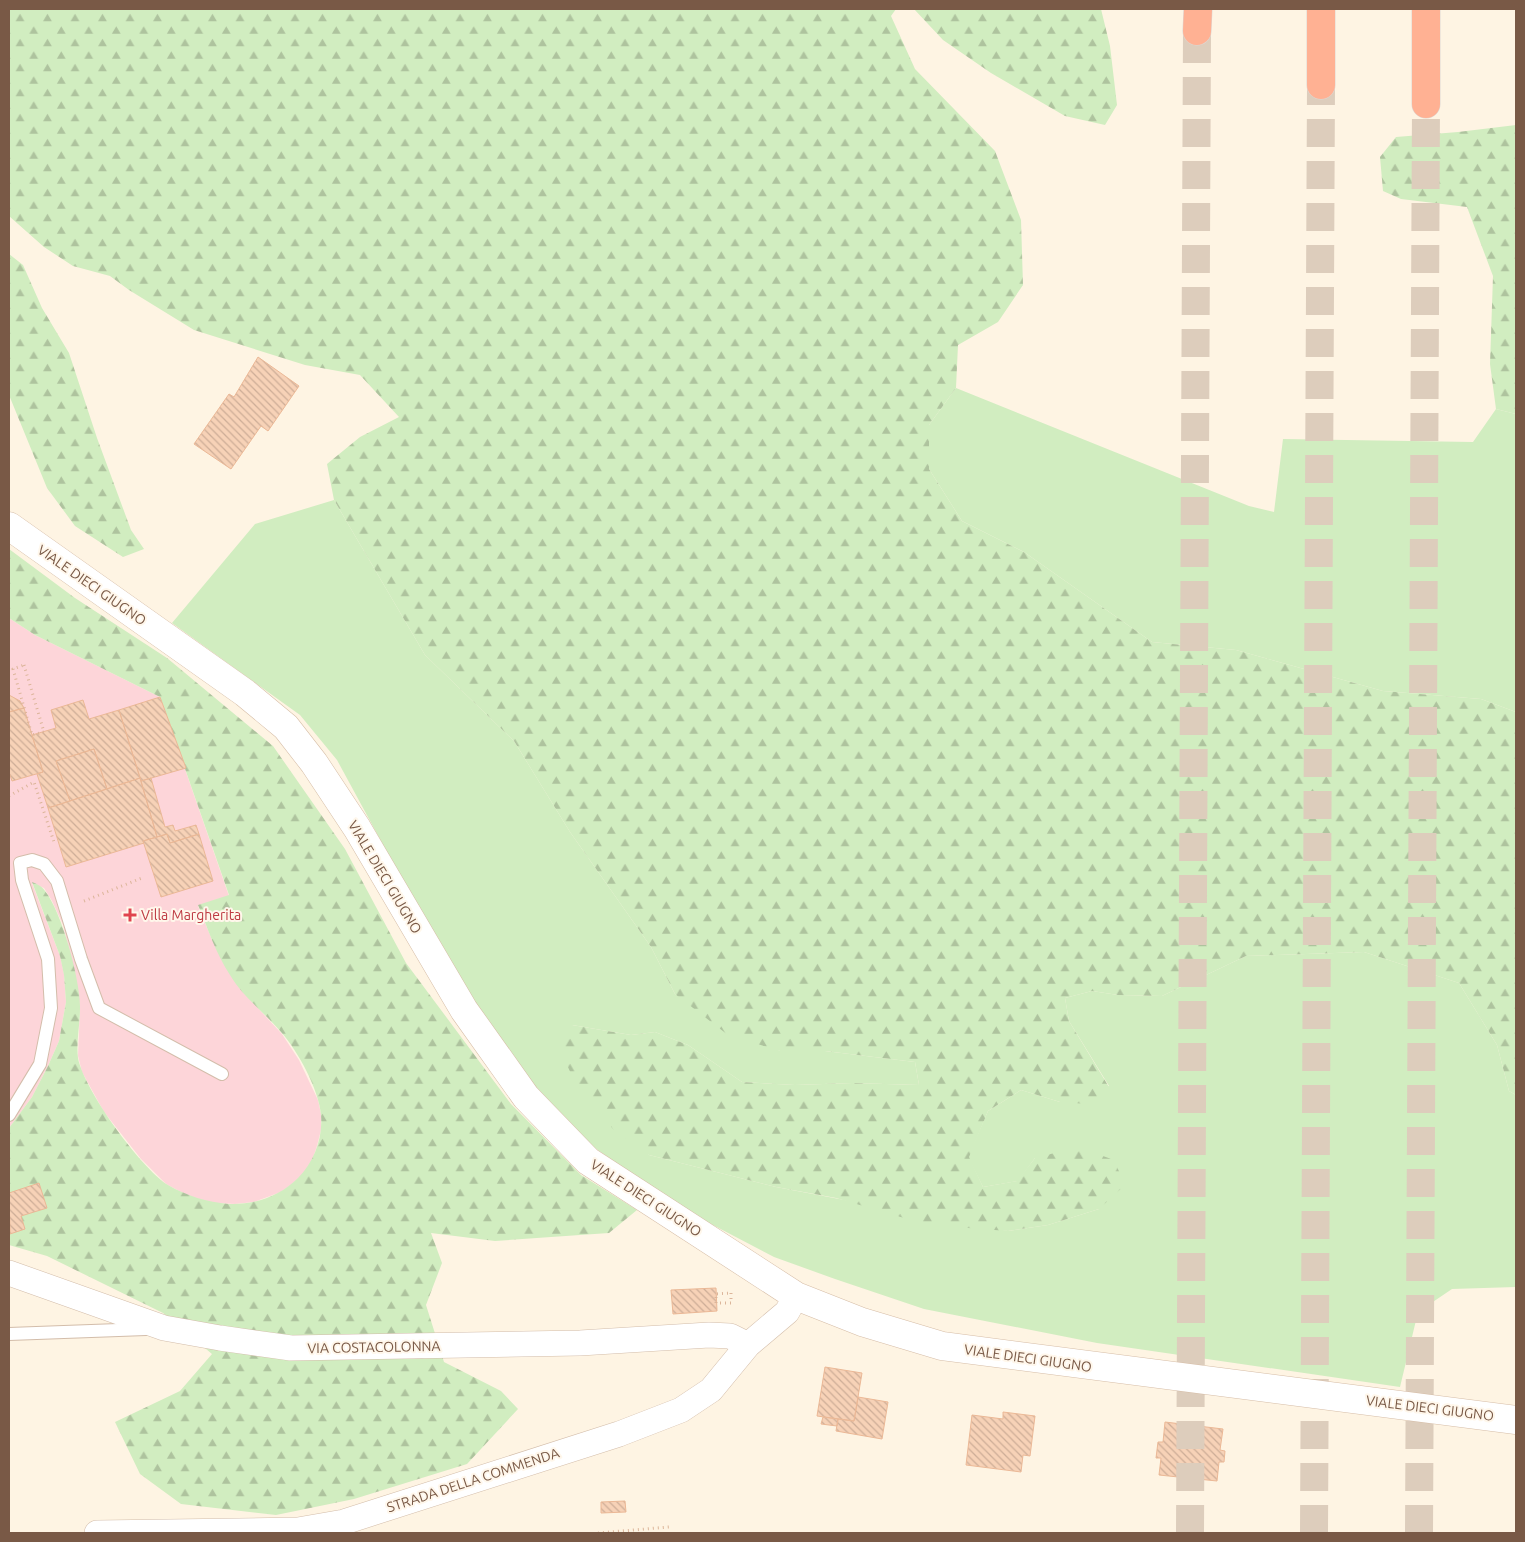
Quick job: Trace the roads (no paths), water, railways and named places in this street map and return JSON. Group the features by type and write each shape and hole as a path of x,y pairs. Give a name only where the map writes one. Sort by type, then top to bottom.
{"highway":[{"path":"1321,9 1321,85"},
{"path":"1426,9 1426,104"}],"main road":[{"name":"VIALE DIECI GIUGNO","path":"9,526 245,693 286,727 314,763 357,828 464,1010 526,1097 588,1161 796,1296 862,1322 942,1346 1516,1420"}],"street":[{"name":"VIA COSTACOLONNA","path":"9,1273 164,1328 291,1348 580,1344 709,1335 730,1336 748,1345"},
{"name":"STRADA DELLA COMMENDA","path":"97,1533 298,1530 344,1522 619,1434 681,1410 711,1390 748,1345 787,1312 796,1296"}],"lane":[{"path":"9,1115 40,1064 51,1008 48,959 22,880 20,863 32,860 44,864 57,881 89,984 99,1008 222,1074"},
{"path":"9,1334 164,1328"}],"tunnel":[{"path":"1190,1533 1197,31"},
{"path":"1314,1533 1321,85"},
{"path":"1419,1533 1426,104"}],"place":[{"name":"Villa Margherita","path":"130,915"}]}
